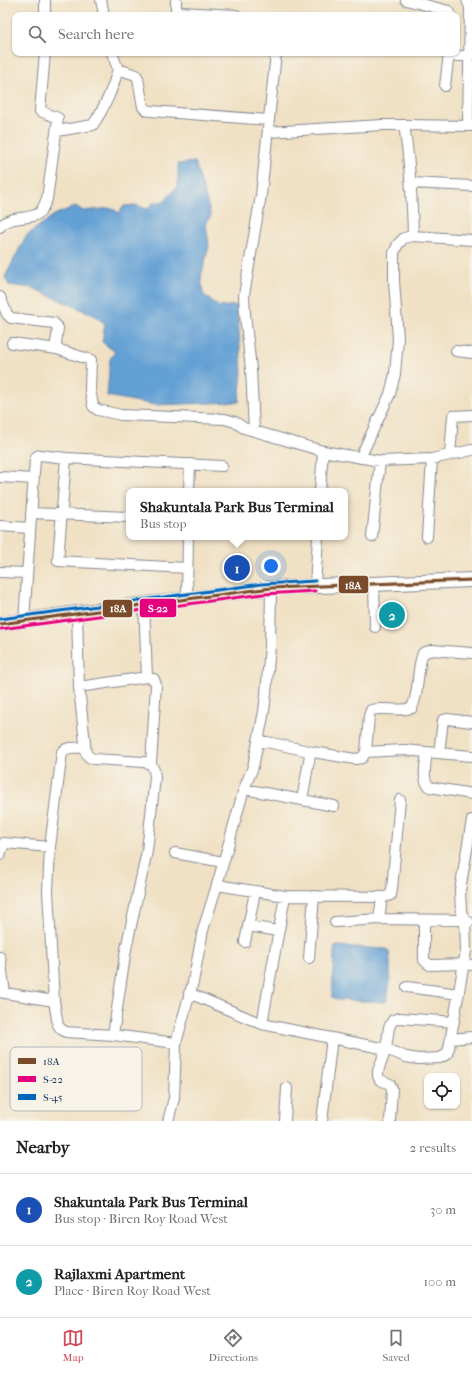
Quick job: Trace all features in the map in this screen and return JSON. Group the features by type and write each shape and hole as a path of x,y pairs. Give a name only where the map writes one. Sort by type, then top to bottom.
{"main road":[{"path":"0,624 271,588 472,580"}],"street":[{"path":"45,0 45,12"},
{"path":"101,0 103,12"},
{"path":"176,0 176,11 180,12"},
{"path":"406,0 442,8 450,12"},
{"path":"268,132 382,125 470,126 470,7 466,0"},
{"path":"0,227 10,219 35,215 41,211 47,199 58,118 40,111 45,56"},
{"path":"57,131 93,125 107,101 113,87 118,68 113,56"},
{"path":"254,431 251,369 244,295 261,195 276,56"},
{"path":"445,86 449,56"},
{"path":"460,56 470,56"},
{"path":"118,68 136,75 138,78 143,107 146,110 269,120"},
{"path":"404,125 411,183 413,236"},
{"path":"411,183 472,186"},
{"path":"360,458 390,394 395,374 398,339 394,280 394,253 398,244 404,238 413,236 472,240"},
{"path":"0,297 11,318 54,323 58,328 57,349"},
{"path":"12,343 57,349 91,360 90,390 93,406 98,410 121,415 225,419 235,422 244,428 322,450 380,461 432,459 472,450"},
{"path":"456,351 472,353"},
{"path":"450,455 453,416 472,415"},
{"path":"320,488 322,450"},
{"path":"24,621 35,459 37,456 222,466"},
{"path":"66,458 58,561 187,568"},
{"path":"427,537 432,459"},
{"path":"372,537 380,461"},
{"path":"189,488 190,464"},
{"path":"0,478 34,479"},
{"path":"31,514 126,517"},
{"path":"0,526 30,528"},
{"path":"188,540 188,598"},
{"path":"315,586 318,540"},
{"path":"0,572 27,574 27,576"},
{"path":"374,583 375,628"},
{"path":"168,1121 174,1098 176,1043 193,982 203,930 244,789 253,767 264,712 270,646 271,588"},
{"path":"144,604 147,677"},
{"path":"77,613 79,687 85,748 89,757 94,759 144,762 151,764"},
{"path":"258,740 313,752 355,759 362,758 366,752 369,716 371,710 378,709 404,711 412,708 415,701 420,661 423,653 432,650 472,652"},
{"path":"79,687 147,677 154,679 156,685 151,764 155,777 148,851 126,949 113,1035"},
{"path":"439,753 443,720 447,719 472,722"},
{"path":"85,748 68,748 62,752 50,847 48,891 54,1001 58,1025 61,1030 66,1032 113,1035 176,1043"},
{"path":"366,752 403,750 472,756"},
{"path":"302,800 310,755 313,752"},
{"path":"427,752 426,785 430,788 472,794"},
{"path":"244,789 334,806"},
{"path":"217,885 285,896 382,898 391,895 400,800"},
{"path":"190,993 262,1024 386,1049 406,1057 418,1059 440,1058 447,1054 459,994 468,965 466,938 469,922 461,912 460,890 472,820"},
{"path":"0,855 2,843 50,847"},
{"path":"175,853 223,862"},
{"path":"245,942 255,892"},
{"path":"262,1024 285,896"},
{"path":"309,958 314,896"},
{"path":"379,919 382,898"},
{"path":"335,922 379,919 469,922"},
{"path":"424,920 424,960 430,965 468,965"},
{"path":"248,926 278,931"},
{"path":"0,957 2,993 54,1001"},
{"path":"407,987 459,994"},
{"path":"390,1121 392,1089 390,1084 380,1080 378,1076 378,1071 386,1049 389,1026 394,1020 400,1018 454,1022"},
{"path":"451,1039 472,1037"},
{"path":"322,1121 332,1038"},
{"path":"285,1121 287,1088"}],"water":[{"path":"195,162 211,216 206,223 209,246 201,277 203,294 219,307 237,305 242,372 239,402 155,405 107,396 110,359 115,352 102,342 105,324 96,316 33,288 9,285 5,277 26,236 54,215 76,206 83,211 112,208 119,213 124,206 135,205 148,209 153,203 165,201 178,185 178,164"},
{"path":"335,947 386,949 389,951 390,977 386,1002 338,1000 332,997 334,951"}],"transit line":[{"name":"18A","path":"0,624 271,588 472,580"},
{"name":"S-45","path":"0,619 262,584 315,581"},
{"name":"S-22","path":"1,629 263,594 315,591"}],"place":[{"name":"Shakuntala Park Bus Terminal","path":"237,568"},
{"name":"Rajlaxmi Apartment","path":"392,615"}]}
